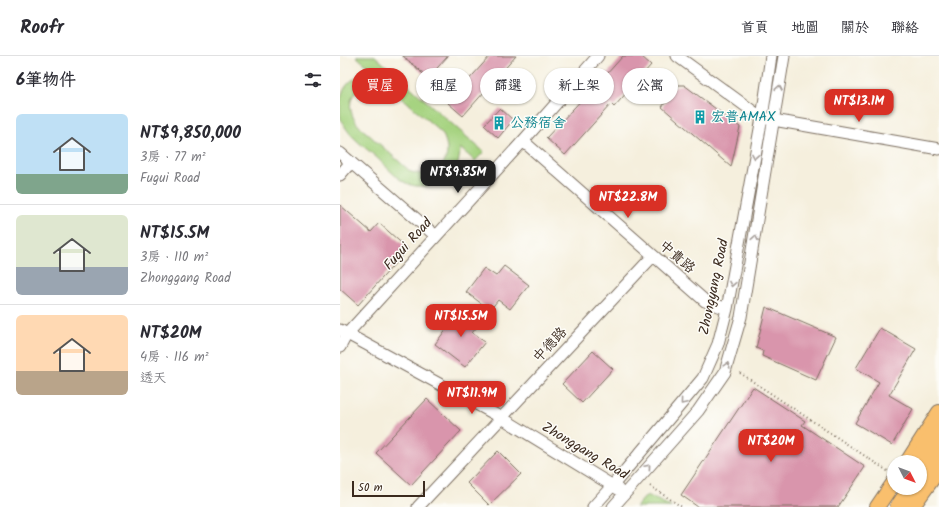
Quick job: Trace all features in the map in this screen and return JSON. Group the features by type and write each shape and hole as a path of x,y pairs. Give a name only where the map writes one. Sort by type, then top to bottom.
{"highway":[{"path":"920,455 939,426"},
{"path":"927,465 939,447"},
{"path":"911,507 939,468"},
{"path":"886,507 890,495"},
{"path":"898,507 906,495"}],"main road":[{"path":"911,455 939,412"},
{"path":"917,507 939,476"},
{"path":"877,507 887,493"}],"street":[{"name":"Fugui Road","path":"340,347 344,332 436,236 598,56"},
{"path":"677,56 762,118 939,149"},
{"name":"Zhongyang Road","path":"593,507 703,378 718,344 727,309 762,118 771,56"},
{"path":"613,507 698,411 725,372 742,317 784,56"},
{"name":"中貴路","path":"523,141 705,302 727,309"},
{"path":"340,153 436,236"},
{"path":"340,175 351,162"},
{"name":"中德路","path":"418,507 653,256"},
{"name":"Zhonggang Road","path":"344,332 502,418 626,493"}],"path":[{"path":"403,56 417,68"},
{"path":"740,373 887,475"},
{"path":"650,486 682,507"}],"green space":[{"path":"356,56 375,56 389,68 370,68"},
{"path":"352,81 352,98 350,106 354,119 359,126 411,172 421,174 430,173 437,170 446,158 447,151 446,142 442,133 408,103 408,85 416,92 416,104 430,104 484,152 475,161 460,148 457,166 447,178 441,182 426,186 418,186 411,185 400,180 354,138 343,123 340,110 342,93"},
{"path":"647,495 672,507 636,507"}],"building":[{"path":"403,56 448,56 437,68 417,68"},
{"path":"490,56 516,56 505,68 480,68 480,97 463,116 449,104 472,104 472,76"},
{"path":"623,56 641,56 651,65 648,68 622,68 622,98 614,107 611,104 614,104 614,68 612,68"},
{"name":"宏普AMAX","path":"678,85 684,85 740,127 731,167 662,107 664,104 678,104"},
{"path":"578,104 611,104 565,155 546,138"},
{"name":"公務宿舍","path":"500,108 513,120 498,138 484,125"},
{"path":"340,205 371,232 379,223 408,249 358,305 340,289"},
{"path":"504,266 529,285 510,309 498,300 490,310 466,292 484,268 496,276"},
{"path":"766,307 836,337 816,380 762,356 763,351 756,348"},
{"path":"462,308 481,322 472,333 485,342 465,367 435,344"},
{"path":"880,328 916,349 889,395 913,409 892,445 855,423 879,382 856,368"},
{"path":"593,351 613,369 582,403 562,384"},
{"path":"753,387 805,421 802,425 865,467 838,507 698,507 681,495"},
{"path":"427,399 461,431 411,485 376,453"},
{"path":"498,451 521,474 489,505 467,483"}],"place":[{"name":"宏普AMAX","path":"700,117"},
{"name":"公務宿舍","path":"499,123"}]}
